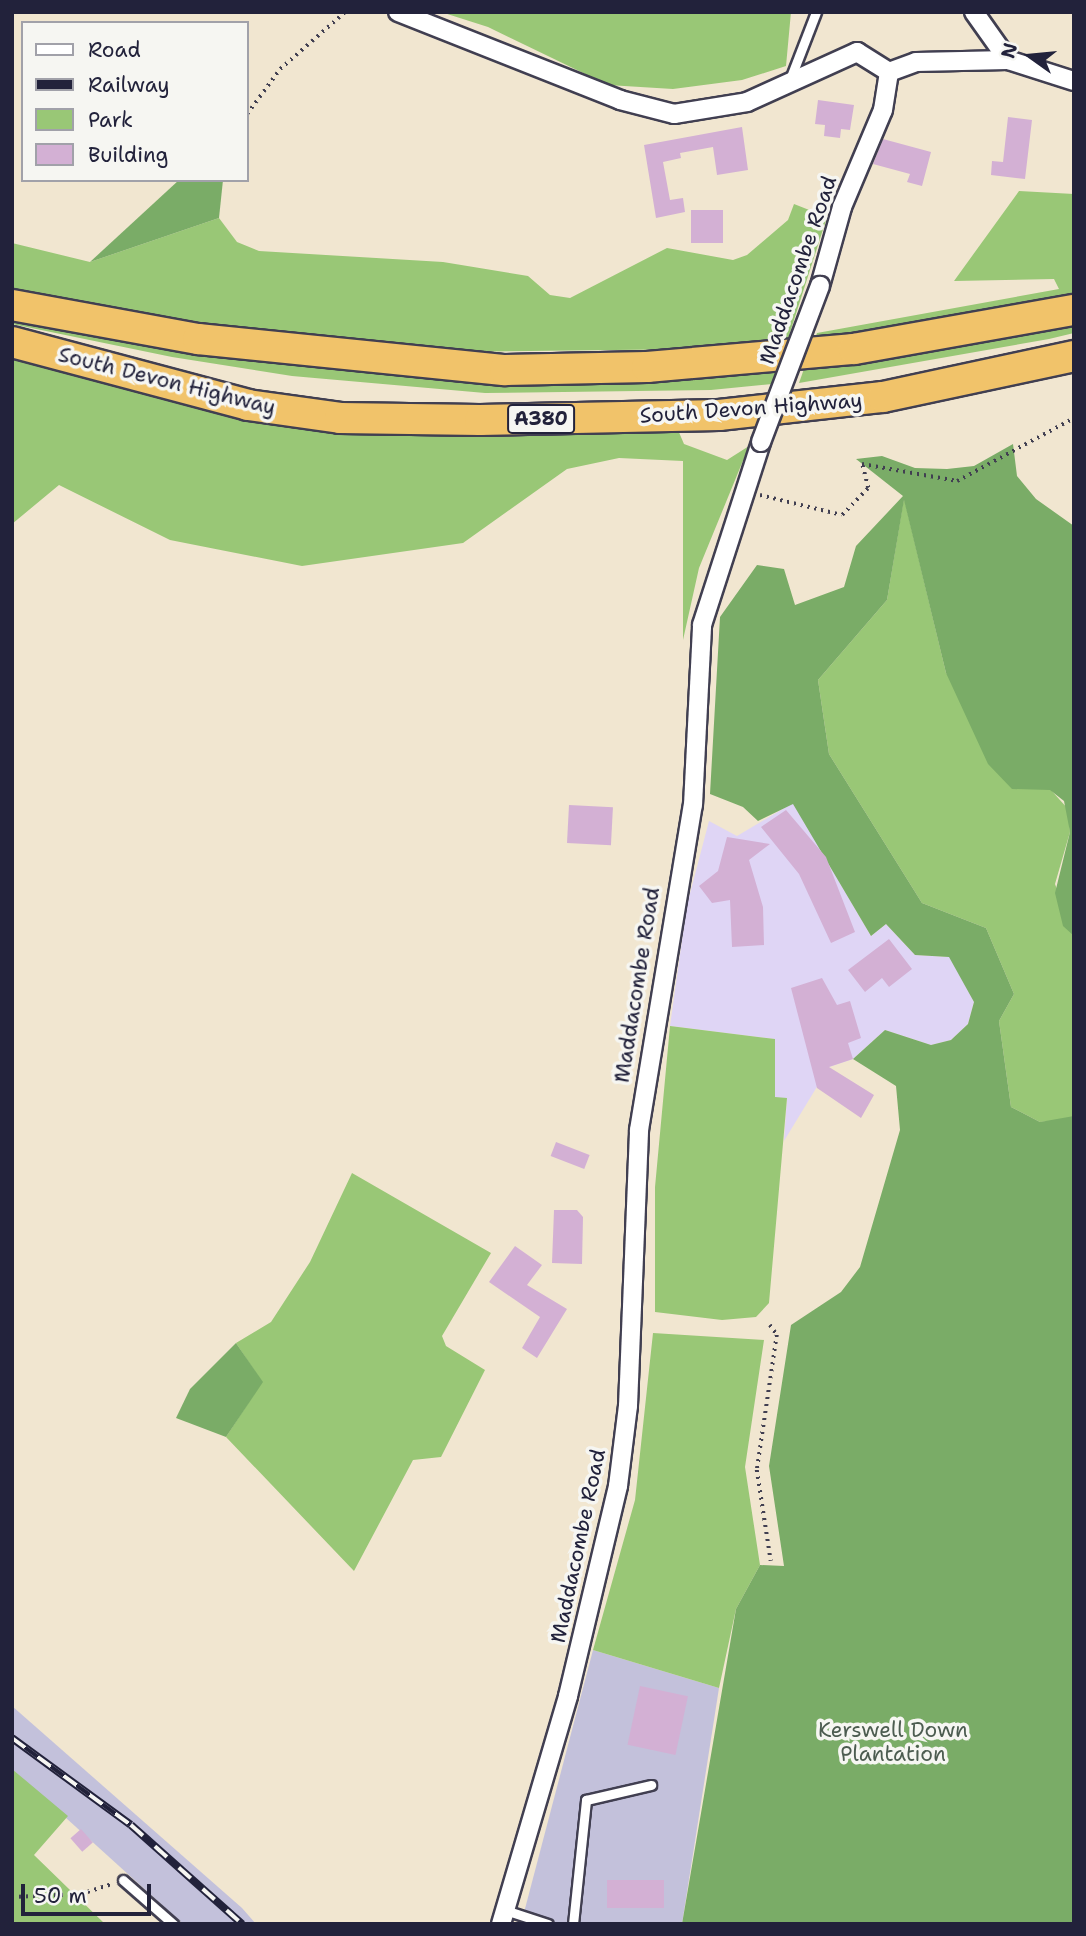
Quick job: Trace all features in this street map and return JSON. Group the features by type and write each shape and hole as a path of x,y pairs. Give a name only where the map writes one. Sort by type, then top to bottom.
{"highway":[{"name":"South Devon Highway","path":"12,305 198,339 505,370 647,367 853,349 1074,310"},
{"name":"South Devon Highway","path":"12,342 248,405 340,418 466,420 719,415 883,397 1074,356"}],"street":[{"path":"398,12 620,100 674,114 747,102 856,52 889,72 916,62 1008,60 1074,81"},
{"path":"974,12 1008,60"},
{"name":"Maddacombe Road","path":"503,1917 568,1696 618,1486 628,1406 636,1154 692,805 702,625 744,490 820,286 842,207 883,110 889,72"}],"lane":[{"path":"788,84 816,12"},
{"path":"573,1924 586,1800 651,1785"},
{"path":"123,1880 173,1924"},
{"path":"503,1917 548,1924"}],"path":[{"path":"248,113 280,69 345,12"},
{"path":"744,490 842,514 868,488 862,464 957,481 1074,418"},
{"path":"770,1325 777,1335 757,1470 771,1560"},
{"path":"12,1897 81,1894 123,1880"}],"shaded area":[{"path":"793,803 871,936 886,924 915,955 950,957 974,1002 968,1024 951,1040 931,1045 885,1030 853,1059 829,1067 784,1141 787,1098 775,1098 774,1039 670,1026 687,905 709,821 737,836"},
{"path":"593,1650 719,1688 682,1924 521,1924"},
{"path":"12,1706 242,1908 256,1924 183,1924 12,1769"}],"green space":[{"path":"441,12 791,12 786,66 742,80 673,89 608,85 488,27"},
{"path":"177,182 223,182 219,218 90,262"},
{"path":"1019,191 1074,194 1074,301 812,346 817,333 1059,289 1054,279 954,281"},
{"path":"794,204 827,217 785,348 445,352 258,336 12,293 12,243 90,262 219,218 237,242 259,251 443,262 528,276 550,295 570,298 667,248 733,260 747,255 788,220"},
{"path":"12,314 271,359 778,367 772,384 711,390 485,393 292,376 172,357 12,324"},
{"path":"1074,321 1074,333 1049,339 799,383 805,366"},
{"path":"12,344 239,389 364,405 675,423 684,444 727,460 749,446 699,568 683,640 683,461 619,458 567,469 463,543 302,566 170,540 59,485 12,524"},
{"name":"Kerswell Down Plantation","path":"1013,444 1017,476 1036,499 1074,526 1074,936 1063,926 1055,893 1070,832 1064,801 1050,790 1012,789 988,764 946,673 904,500 887,600 818,680 829,754 922,903 986,928 1014,994 999,1021 1011,1107 1040,1122 1074,1116 1074,1924 682,1924 736,1609 760,1565 784,1566 769,1466 791,1325 841,1292 860,1267 900,1130 896,1086 853,1059 885,1030 931,1045 951,1040 968,1024 974,1002 949,957 915,955 886,924 871,936 793,804 758,821 743,807 710,794 720,617 757,565 784,569 795,605 844,587 856,546 903,496 856,459 882,456 915,468 947,469 974,466"},
{"path":"904,498 946,673 1068,809 1070,832 1055,884 1074,936 1074,1116 1065,1120 1040,1122 1011,1107 999,1021 1014,994 986,928 922,903 829,754 818,680 887,600"},
{"path":"670,1026 775,1039 775,1097 787,1098 769,1303 756,1317 722,1320 655,1312 655,1187"},
{"path":"352,1173 491,1253 442,1336 446,1346 485,1370 441,1457 413,1460 354,1571 226,1437 262,1382 236,1343 271,1322 310,1262"},
{"path":"653,1333 764,1340 745,1467 760,1565 736,1609 719,1688 593,1650 635,1500"},
{"path":"236,1343 263,1382 226,1437 176,1418 190,1389"},
{"path":"12,1769 68,1816 34,1855 105,1924 12,1924"}],"building":[{"path":"818,100 854,105 850,130 841,129 840,138 824,136 825,125 815,124"},
{"path":"1008,117 1032,120 1025,179 991,175 992,161 1003,162"},
{"path":"742,127 748,170 717,175 713,147 680,153 681,158 663,162 670,200 683,198 685,212 656,218 644,145"},
{"path":"883,139 931,152 922,186 907,182 910,174 873,164"},
{"path":"691,210 723,210 723,243 691,243"},
{"path":"569,805 613,807 611,845 567,843"},
{"path":"786,810 826,857 855,932 831,943 799,874 761,827"},
{"path":"727,837 770,844 749,860 763,907 764,945 732,947 730,900 712,903 699,886 718,871"},
{"path":"889,939 912,969 889,987 882,978 865,992 848,970"},
{"path":"822,978 837,1005 850,1001 861,1038 848,1043 853,1059 829,1067 874,1095 861,1118 817,1088 791,988"},
{"path":"556,1142 590,1155 584,1169 551,1156"},
{"path":"554,1210 577,1210 583,1217 582,1264 552,1263"},
{"path":"515,1246 542,1265 527,1285 567,1309 537,1358 522,1348 540,1317 489,1282"},
{"path":"640,1686 688,1696 675,1755 628,1745"},
{"path":"81,1829 93,1843 82,1852 70,1838"},
{"path":"607,1880 664,1880 664,1908 607,1908"}],"railway":[{"path":"12,1738 131,1825 242,1924"}]}
